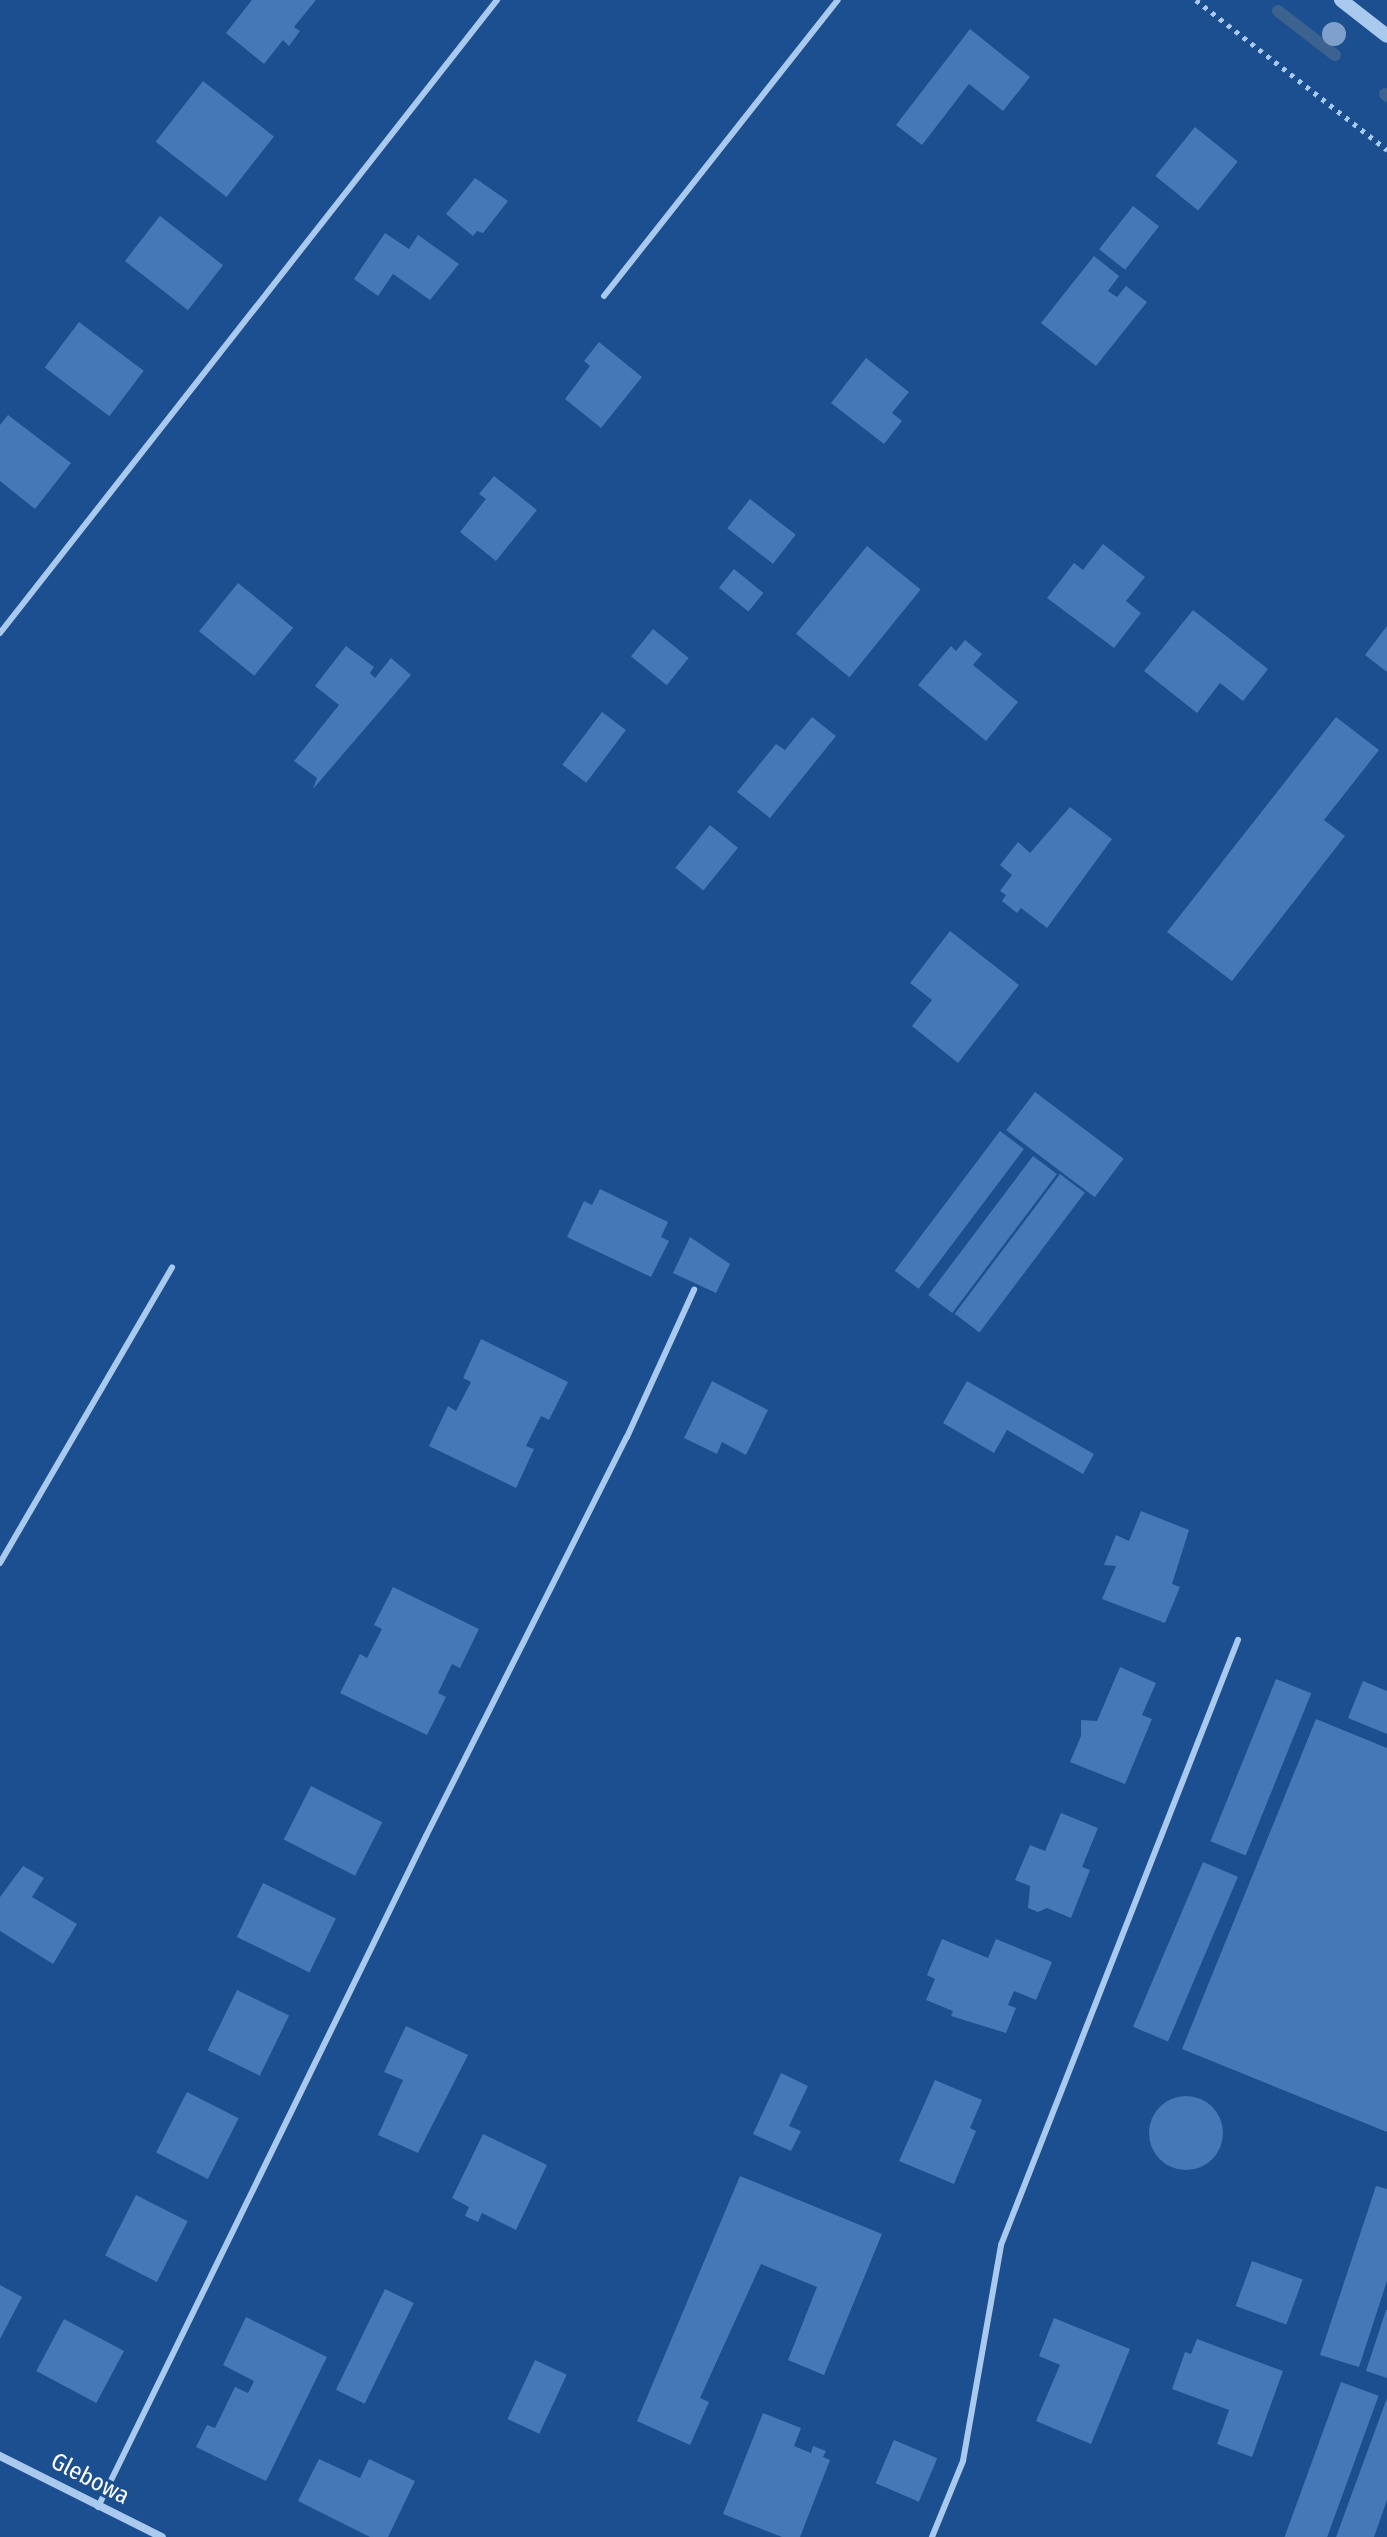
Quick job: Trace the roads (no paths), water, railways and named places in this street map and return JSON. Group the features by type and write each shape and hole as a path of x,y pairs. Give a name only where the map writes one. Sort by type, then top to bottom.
{"street":[{"path":"1341,0 1387,36"},
{"name":"Glebowa","path":"0,2456 162,2537"}],"lane":[{"path":"0,633 497,0"},
{"path":"604,296 838,0"},
{"path":"0,1563 172,1267"},
{"path":"98,2507 398,1892 627,1437 694,1290"},
{"path":"932,2537 963,2461 1001,2245 1238,1640"}],"waterway":[{"path":"1278,11 1335,55"}]}
